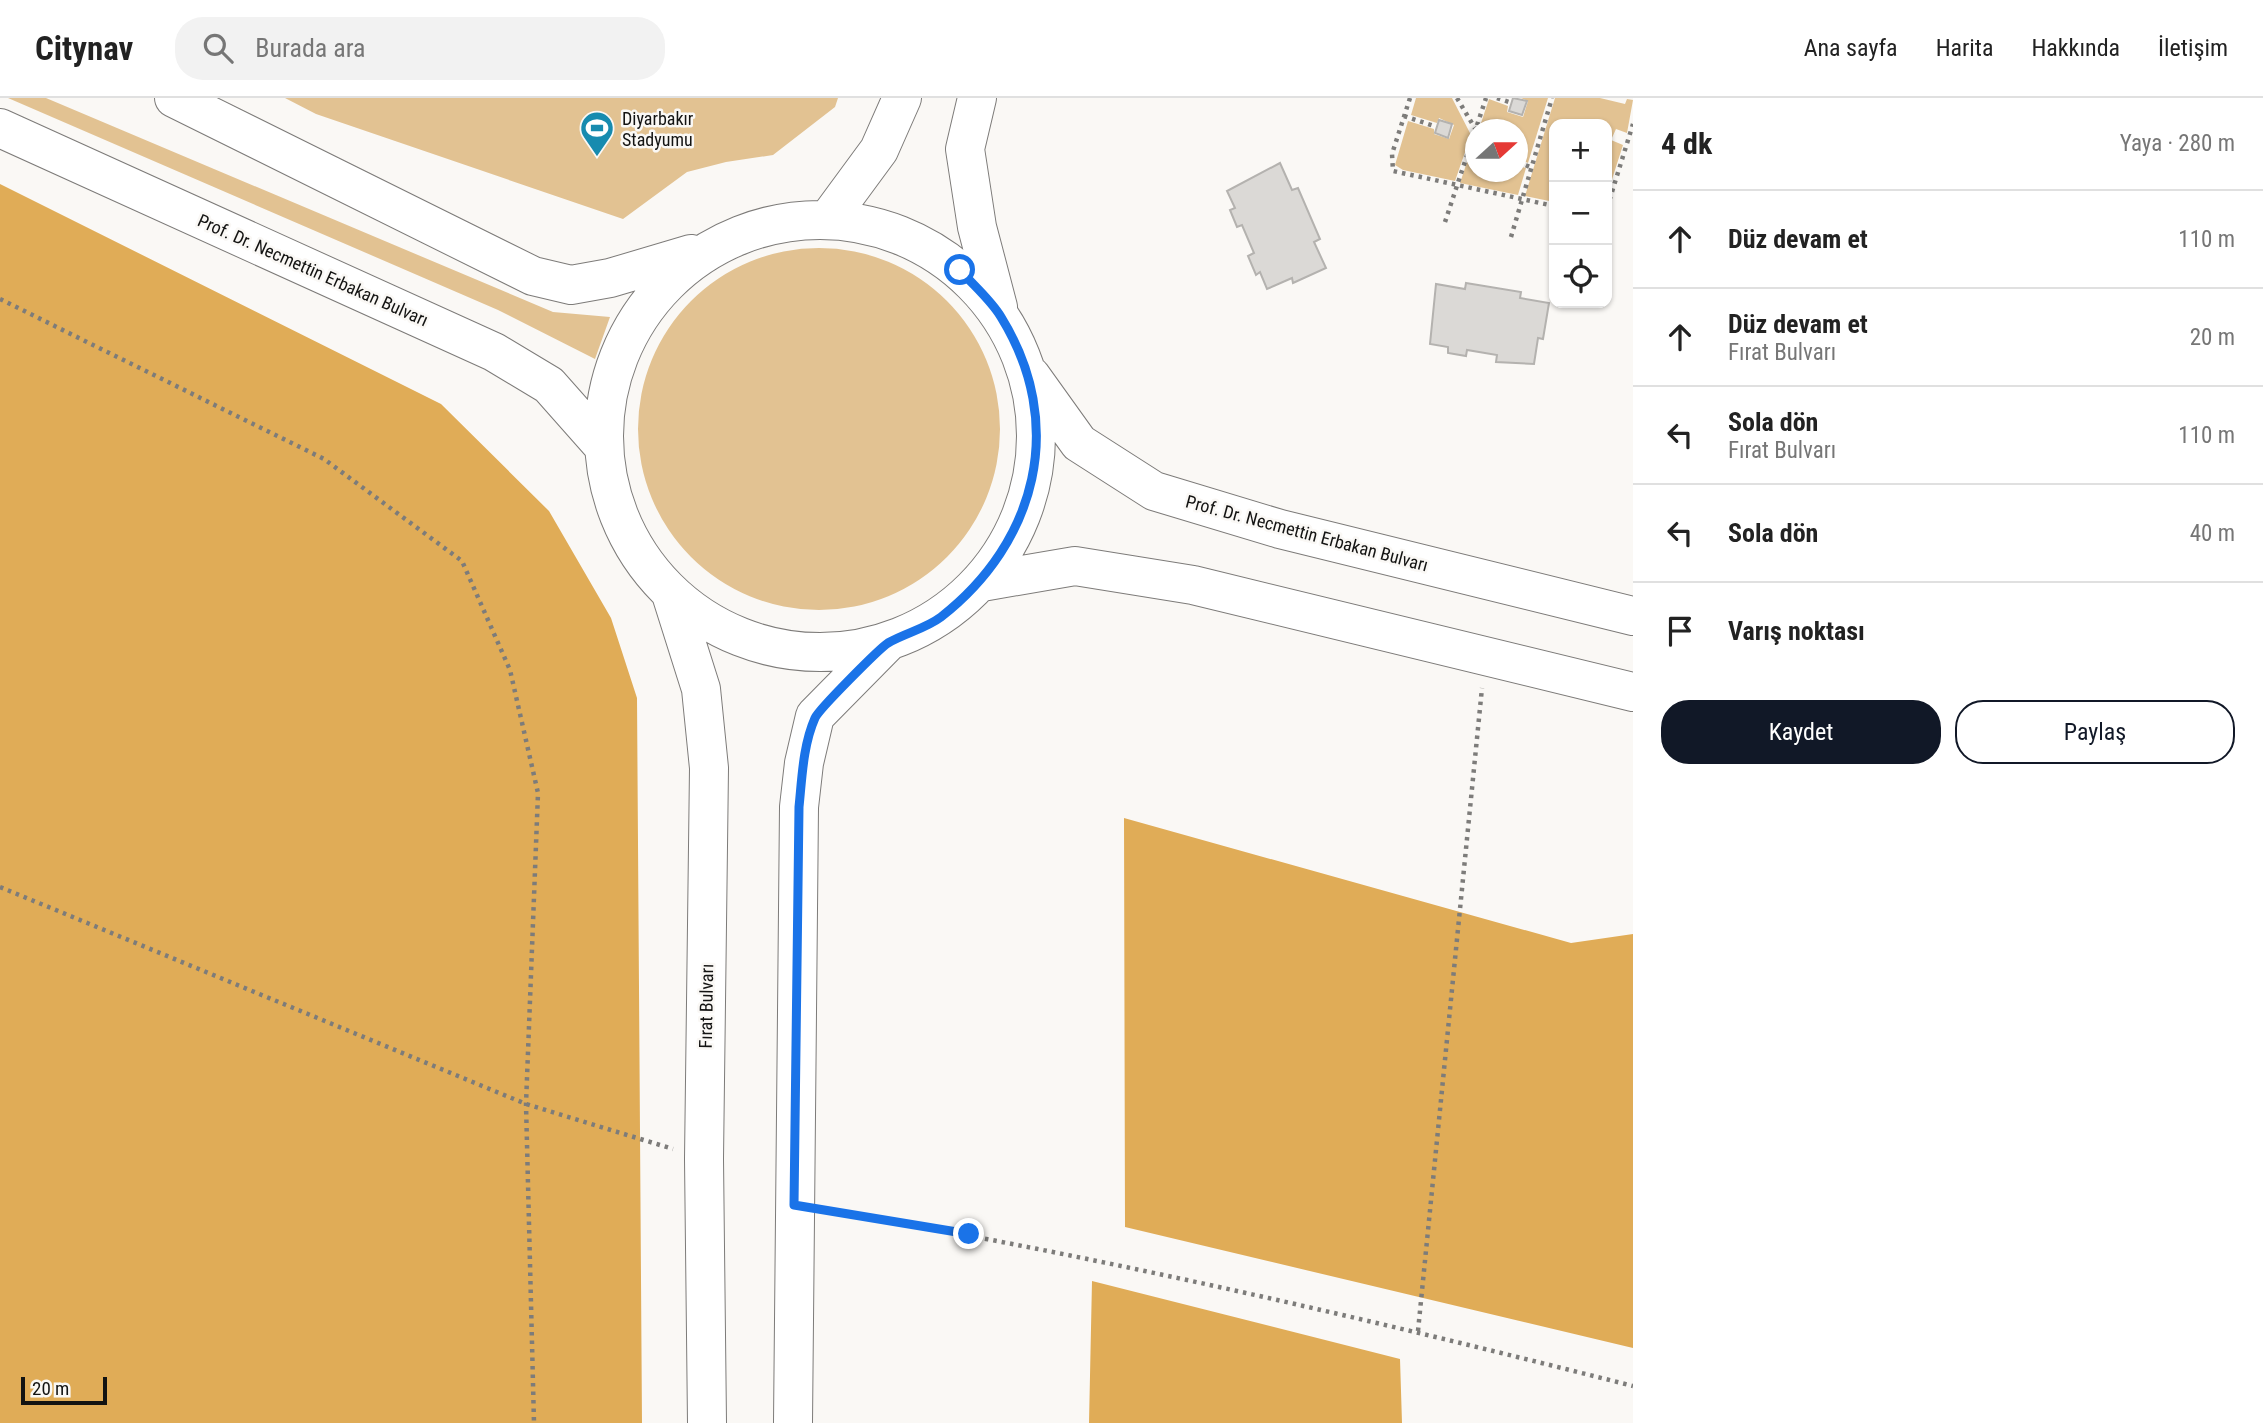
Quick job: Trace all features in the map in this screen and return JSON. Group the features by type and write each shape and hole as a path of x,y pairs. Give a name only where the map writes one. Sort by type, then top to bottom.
{"main road":[{"path":"174,98 533,276 571,285 610,278 710,248 767,225 829,218 876,226 920,243 960,270 1001,316"},
{"path":"829,218 879,150 902,98"},
{"path":"710,248 662,286 626,337 607,390 603,446 613,501 636,551 671,594 718,629 772,649 830,654 886,644 938,619 982,582 1013,538 1031,487 1037,434 1027,372 1001,316 977,227 965,149 977,98"},
{"name":"Prof. Dr. Necmettin Erbakan Bulvarı","path":"0,128 494,352 549,385 603,446"},
{"name":"Prof. Dr. Necmettin Erbakan Bulvarı","path":"1027,372 1079,443 1154,491 1280,529 1633,615"},
{"path":"982,582 1075,566 1194,585 1633,692"},
{"name":"Fırat Bulvarı","path":"671,594 701,689 709,768 704,1159 707,1423"},
{"path":"793,1423 799,807 804,763 815,716 886,644"}],"path":[{"path":"1410,98 1392,154 1393,171 1549,205"},
{"path":"1457,98 1469,119"},
{"path":"1479,119 1486,98"},
{"path":"1497,98 1509,102"},
{"path":"1511,237 1520,199 1552,98"},
{"path":"1404,116 1434,126"},
{"path":"1612,192 1633,124"},
{"path":"1445,222 1465,161"},
{"path":"0,299 324,459 461,561 510,670 538,793 526,1104 534,1423"},
{"path":"1418,1331 1486,656"},
{"path":"0,887 526,1104 704,1159"},
{"path":"794,1205 969,1234 1418,1331 1633,1386"}],"shaded area":[{"path":"8,98 46,98 553,312 610,317 595,359 498,310"},
{"name":"Diyarbakır Stadyumu","path":"285,98 838,98 835,107 773,155 726,162 687,172 623,219 316,114"},
{"path":"1416,98 1452,98 1465,123 1465,152 1455,181 1403,170 1395,165 1408,121 1434,129 1434,134 1449,139 1454,125 1439,118 1437,123 1411,115"},
{"path":"1521,98 1548,98 1528,163 1528,119 1482,119 1489,99 1508,106 1507,112 1523,117 1528,101"},
{"path":"1555,98 1600,98 1625,104 1627,99 1633,100 1627,133 1616,129 1612,138 1612,119 1549,119 1549,201 1525,196"},
{"path":"1612,140 1623,145 1612,179"},
{"path":"1465,168 1465,182 1522,182 1518,195 1460,183"},
{"path":"0,184 441,404 549,511 611,618 637,698 642,1423 0,1423"},
{"path":"819,248 854,251 888,262 920,278 947,301 970,328 986,360 997,394 1000,429 997,464 986,498 970,530 947,557 920,580 888,596 854,607 819,610 784,607 750,596 718,580 691,557 668,530 652,498 641,464 638,429 641,394 652,360 668,328 691,301 718,278 750,262 784,251"},
{"path":"1124,818 1571,943 1633,934 1633,1348 1125,1227"},
{"path":"1092,1281 1400,1359 1402,1423 1089,1423"}],"building":[{"path":"1513,98 1527,101 1522,115 1509,111"},
{"path":"1439,120 1452,124 1448,138 1435,133"},
{"path":"1280,163 1292,190 1298,188 1320,239 1314,242 1326,268 1293,283 1292,278 1267,289 1260,272 1256,275 1248,256 1254,253 1242,225 1237,227 1230,210 1235,208 1227,191"},
{"path":"1466,283 1521,292 1520,298 1549,303 1543,339 1538,338 1534,364 1496,362 1497,355 1467,350 1466,356 1448,353 1448,347 1430,344 1436,284 1465,289"}],"place":[{"name":"Diyarbakır Stadyumu","path":"597,158"}],"route":[{"path":"960,270 1001,316 1027,372 1037,434 1031,487 1013,538 982,582 938,619 886,644 815,716 804,763 799,807 794,1205 969,1234"}]}
